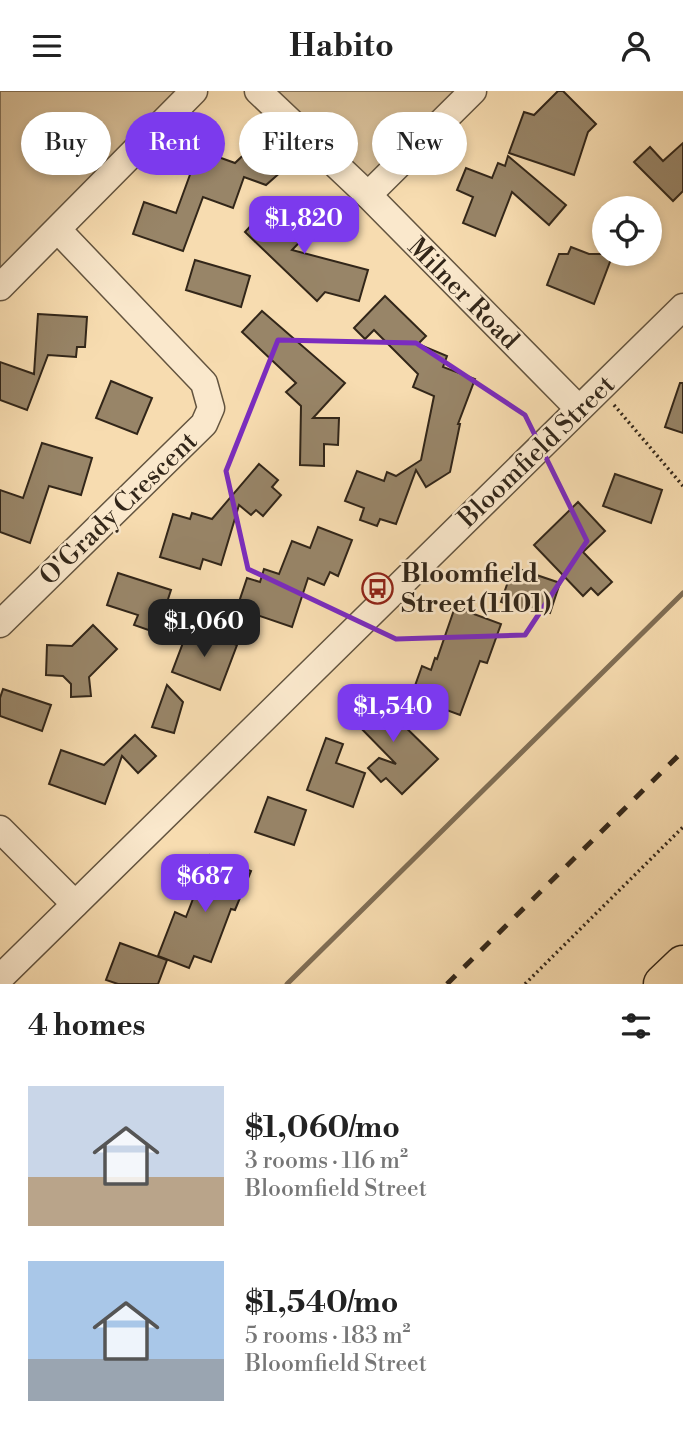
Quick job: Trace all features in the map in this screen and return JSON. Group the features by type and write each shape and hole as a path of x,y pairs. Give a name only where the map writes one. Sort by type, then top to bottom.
{"highway":[{"path":"663,984 683,965"}],"street":[{"path":"0,287 194,91"},
{"name":"Milner Road","path":"258,91 368,195 578,408"},
{"path":"368,195 473,91"},
{"name":"O'Grady Crescent","path":"0,624 204,424 211,408 204,383 58,230"},
{"name":"Bloomfield Street","path":"0,978 683,307"},
{"path":"0,829 75,904"}],"path":[{"path":"599,389 683,486"},
{"path":"525,984 683,827"}],"highlighted area":[{"path":"278,340 416,343 525,415 587,541 525,635 396,639 248,569 226,471"}],"shaded area":[{"path":"0,91 194,91 173,112 125,112 125,161 111,175 111,112 21,112 21,175 111,175 0,287"},
{"path":"258,91 473,91 452,112 372,112 372,175 388,175 368,195 347,175 358,175 358,112 280,112"}],"building":[{"path":"558,91 563,91 596,124 588,132 574,175 509,153 524,112 534,115"},
{"path":"683,143 683,191 673,201 634,162 650,147 663,161"},
{"path":"508,156 566,205 549,225 512,192 495,236 463,223 473,197 457,190 463,175 467,175 467,168 492,178 498,163 505,166"},
{"path":"225,159 235,163 239,159 239,175 277,175 266,185 244,177 233,208 203,197 183,251 133,234 144,202 176,213 190,175 225,175"},
{"path":"275,200 296,220 304,213 316,225 292,250 368,270 359,301 325,292 317,301 245,232"},
{"path":"571,247 592,254 592,266 608,266 594,304 547,285 559,254 568,254"},
{"path":"195,260 250,276 241,307 186,290"},
{"path":"385,296 426,336 418,344 447,356 443,367 475,379 458,424 450,472 426,487 416,470 396,524 380,519 377,526 360,520 364,508 345,501 357,471 384,481 387,472 396,476 421,460 434,396 413,387 418,374 374,330 365,339 354,328"},
{"path":"262,311 345,383 313,418 339,418 338,445 324,444 324,466 300,465 301,406 286,392 296,383 242,332"},
{"path":"38,314 87,317 85,347 77,347 76,357 48,355 27,410 0,400 0,362 34,374"},
{"path":"111,381 152,398 137,434 96,418"},
{"path":"680,383 683,383 683,433 665,427"},
{"path":"42,443 92,458 81,495 49,486 30,543 0,532 0,490 23,498"},
{"path":"259,464 278,480 272,487 281,495 263,516 256,510 251,515 239,505 221,565 203,559 200,569 160,557 173,514 190,519 192,513 212,519"},
{"path":"615,474 662,490 651,523 603,506"},
{"path":"578,502 605,531 583,552 612,582 598,595 591,588 583,596 534,545"},
{"path":"318,527 352,540 338,576 330,572 324,585 308,578 292,627 251,613 247,625 233,620 247,578 260,582 264,569 279,574 292,541 310,548"},
{"path":"513,567 560,583 550,613 526,605 524,610 501,602"},
{"path":"118,573 171,590 157,633 134,625 138,615 107,605"},
{"path":"455,607 501,624 487,663 480,661 460,715 411,697 422,666 431,670 435,658 437,659"},
{"path":"93,625 117,649 89,677 91,696 71,697 71,684 63,676 46,675 47,645 72,646"},
{"path":"189,627 237,645 220,690 172,672"},
{"path":"167,685 183,702 174,733 152,727"},
{"path":"3,689 51,705 42,731 0,716"},
{"path":"380,690 396,706 389,711 438,759 402,794 386,778 381,782 368,768 379,758 396,764 351,718"},
{"path":"135,735 156,756 138,773 122,756 105,804 49,784 61,750 104,765"},
{"path":"326,738 343,744 336,763 365,773 353,807 307,790"},
{"path":"268,797 306,810 294,845 255,832"},
{"path":"210,855 251,871 235,910 231,909 211,962 194,956 189,968 158,956 175,912 186,917"},
{"path":"120,943 167,960 158,984 118,984 106,980"}],"waterway":[{"path":"287,984 683,593"}],"railway":[{"path":"447,984 683,751"}],"place":[{"name":"Bloomfield Street (1101)","path":"378,588"}]}
